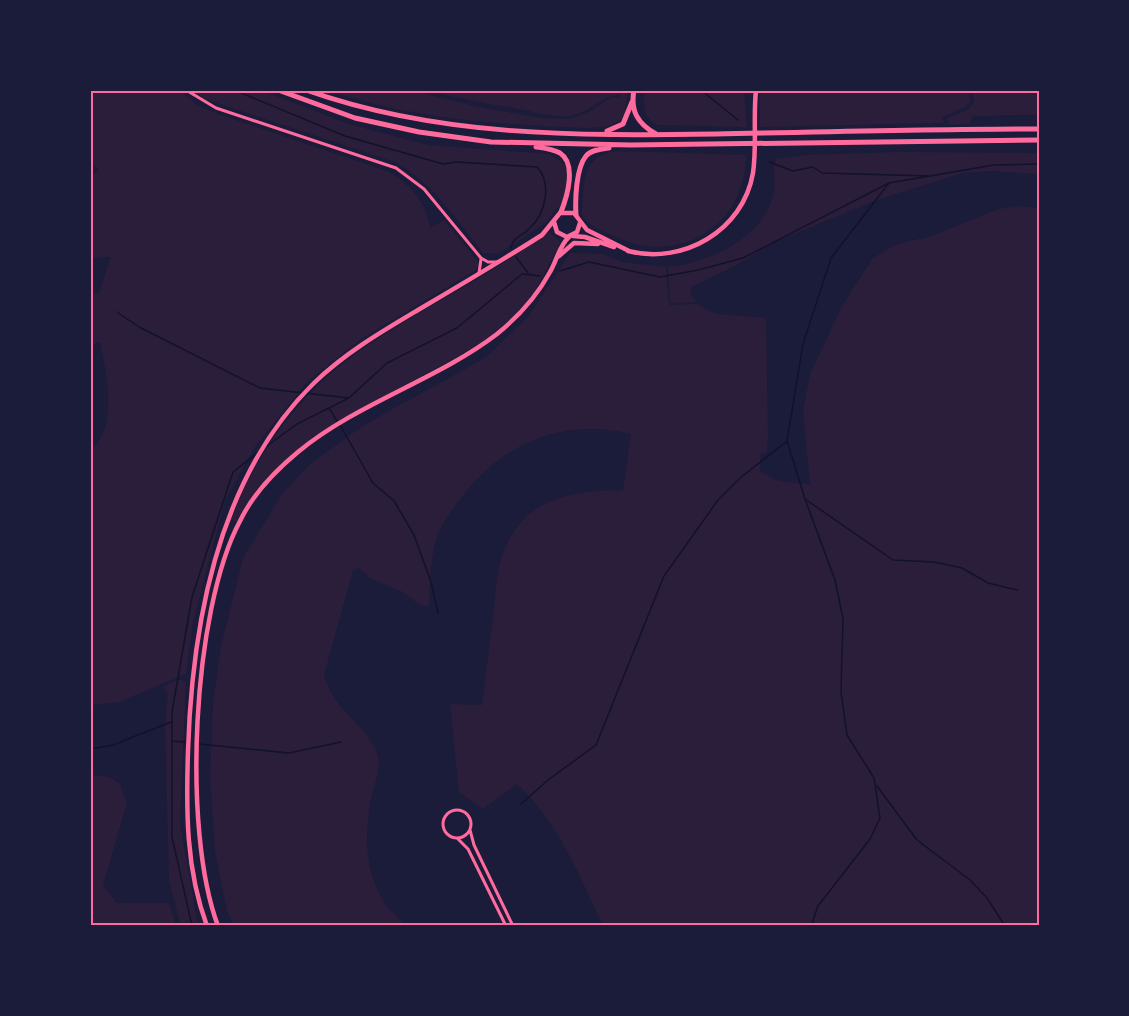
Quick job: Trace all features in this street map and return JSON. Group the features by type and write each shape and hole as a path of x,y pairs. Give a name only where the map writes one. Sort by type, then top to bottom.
{"highway":[{"path":"278,90 334,111 387,125 453,138 552,150 565,158 569,178 561,212"},
{"path":"306,90 389,115 492,131 657,135 1039,129"},
{"path":"634,90 633,101 637,119 657,135"},
{"path":"595,133 620,126 633,101"},
{"path":"517,144 631,145 1039,140"},
{"path":"576,215 581,166 588,154 605,148 631,145"}],"main road":[{"path":"555,261 567,247 577,242 654,255 676,252 716,234 733,218 744,200 754,164 752,90"},
{"path":"754,103 756,90"},
{"path":"207,926 195,884 188,840 188,738 203,606 214,559 228,519 259,456 313,384 350,352 547,231 561,212 569,211 576,215 592,233 629,251"},
{"path":"555,220 557,232 585,237 615,248"},
{"path":"218,926 204,880 198,832 198,730 205,657 215,591 224,556 239,522 275,473 312,440 496,334 534,296 562,245 579,229 580,222"}],"street":[{"path":"186,90 216,108 396,168 424,189 481,258 488,262 500,261"},
{"path":"478,274 482,267 481,258"},
{"path":"506,926 468,849 458,838 449,835 444,827 445,818 451,812 459,810 467,814 471,822 470,830 474,845 513,926"},
{"path":"458,838 466,835 470,830"}],"shaded area":[{"path":"90,90 180,90 197,105 218,114 387,171 416,195 425,210 430,228 444,220 479,263 476,270 361,339 307,382 254,448 225,501 193,622 186,674 119,702 90,705 90,451 99,441 105,428 108,414 108,385 100,342 90,345 90,293 99,293 111,257 90,258 90,177 99,170 90,161"},
{"path":"193,90 260,90 349,124 428,145 549,154 565,164 567,176 562,204 553,212 548,221 500,253 483,253 433,191 395,162 205,99"},
{"path":"328,90 409,90 479,107 541,118 569,119 591,111 611,97 619,98 621,90 629,90 623,119 609,126 587,128 456,119 391,108"},
{"path":"427,90 619,90 619,95 612,96 575,115 562,116 483,103"},
{"path":"645,90 744,90 747,127 657,125 652,122 645,110"},
{"path":"760,90 968,90 970,102 965,107 942,117 944,123 760,127"},
{"path":"972,90 1039,90 1039,115 973,116 970,124 950,125 947,118 968,110 974,102"},
{"path":"620,151 746,155 743,181 734,203 720,221 703,235 682,243 660,247 636,244 595,227 582,215 583,192 591,164 598,157"},
{"path":"898,152 1039,153 1039,174 993,171 962,173 874,201 775,242 733,267 691,287 691,295 697,302 670,303 668,267 701,260 717,253 733,245 760,222 769,207 774,191 776,159 806,155"},
{"path":"1019,206 1039,208 1039,926 603,926 567,850 545,815 517,784 483,809 459,792 450,704 482,705 498,571 509,539 520,523 533,511 548,502 583,493 623,490 631,434 605,429 581,429 534,440 493,465 474,482 449,514 439,532 432,563 429,606 420,605 401,591 371,579 359,568 353,570 324,675 333,696 369,738 377,754 378,771 368,816 367,834 371,869 384,901 395,915 409,926 234,926 227,911 215,851 210,777 213,703 221,646 243,558 282,494 309,465 364,425 485,358 528,317 570,253 603,254 622,262 666,267 669,305 697,304 715,314 766,318 768,436 767,452 760,455 760,471 776,480 810,485 803,410 810,374 842,306 873,258 897,244 932,236 998,209"},
{"path":"549,231 561,243 533,293 508,321 469,350 345,418 297,451 275,471 236,521 231,520 262,455 291,415 323,380 366,347 498,266"},
{"path":"178,679 186,682 180,824 198,926 181,926 169,881 165,723 168,695 163,687"},
{"path":"90,775 110,777 120,784 127,803 103,885 117,903 169,903 176,926 90,926"}],"waterway":[{"path":"234,90 345,136 443,164 456,162 537,167 542,174 546,189 543,206 536,222 516,239 511,248"},
{"path":"701,90 738,120"},
{"path":"769,162 793,171 813,167 822,173 930,176"},
{"path":"560,271 589,262 660,277 698,270 743,258 889,183 994,165 1039,164"},
{"path":"811,926 818,906 870,839 880,818 874,778 847,735 841,692 843,619 835,580 805,499 787,441 803,344 831,258 889,183"},
{"path":"516,257 528,273"},
{"path":"267,446 297,424 349,398 387,363 457,328 522,274 540,276"},
{"path":"117,312 139,327 260,388 349,398"},
{"path":"329,408 337,421"},
{"path":"340,425 373,483 394,501 414,535 431,582 438,613"},
{"path":"521,804 548,780 596,745 664,576 718,500 740,478 786,442"},
{"path":"192,926 172,837 172,712 192,597 233,472 259,452"},
{"path":"805,499 893,560 934,562 962,568 988,583 1017,590"},
{"path":"90,749 113,745 171,722"},
{"path":"172,741 185,742"},
{"path":"199,744 289,753 341,742"},
{"path":"877,786 917,840 970,880 987,898 1003,923"}]}
